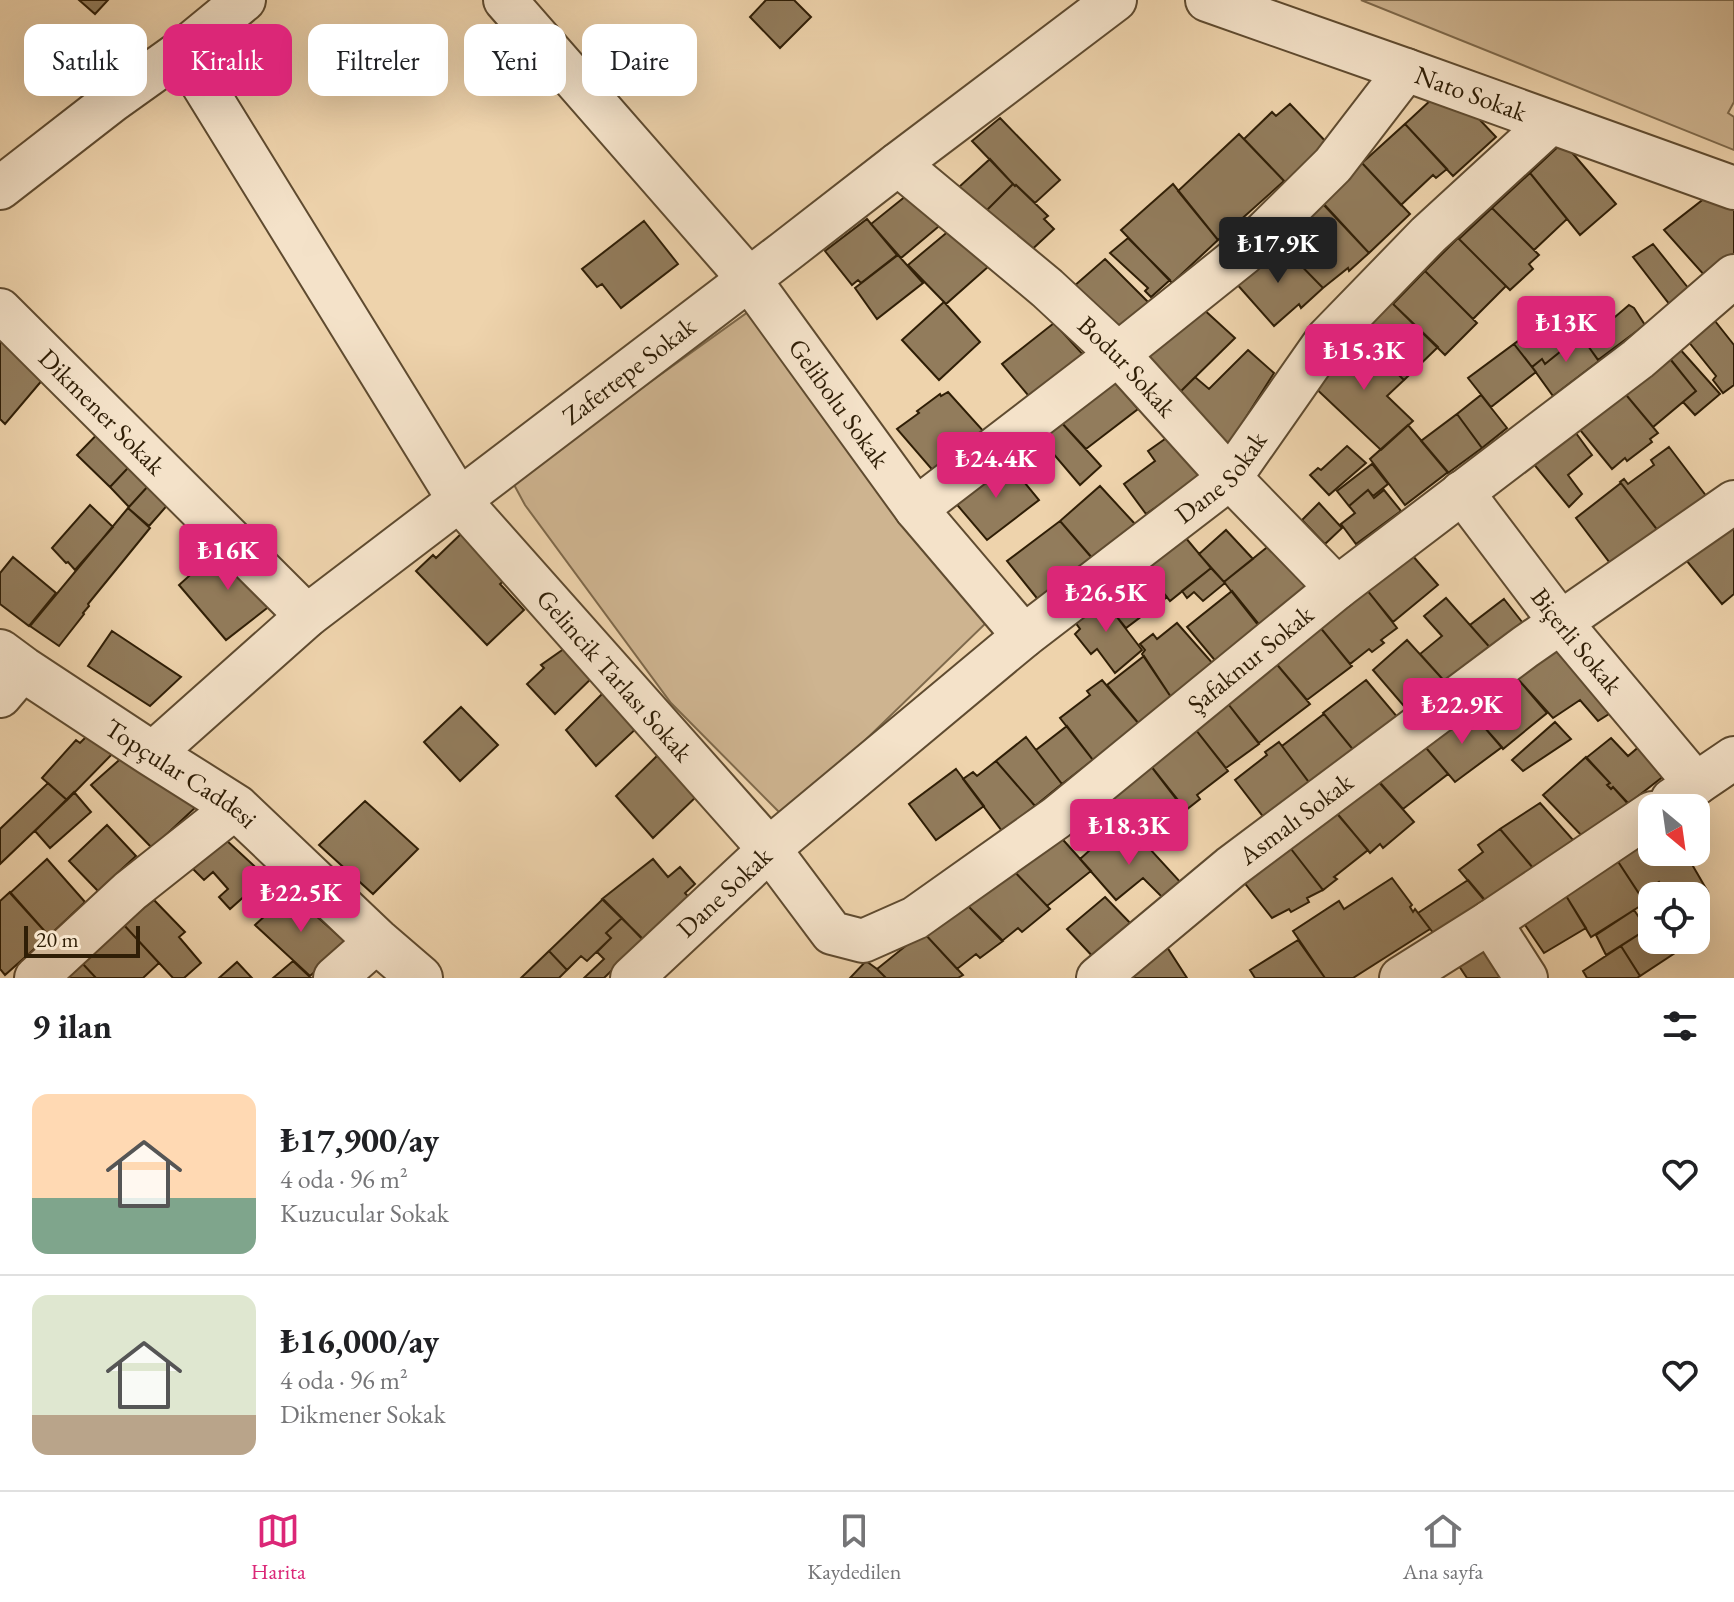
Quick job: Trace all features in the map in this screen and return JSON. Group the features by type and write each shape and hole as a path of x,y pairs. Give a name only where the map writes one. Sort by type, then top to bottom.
{"street":[{"path":"215,24 244,0"},
{"name":"Gelibolu Sokak","path":"505,0 749,279 916,509 1024,636"},
{"name":"Zafertepe Sokak","path":"152,754 307,616 1115,0"},
{"name":"Nato Sokak","path":"1207,0 1734,188"},
{"path":"0,188 163,65"},
{"path":"916,509 1244,253 1333,165 1406,70"},
{"name":"Gelincik Tarlası Sokak","path":"210,96 459,500 770,850"},
{"name":"Dane Sokak","path":"632,978 783,837 1024,636 1230,478 1328,338 1428,235 1550,123"},
{"name":"Bodur Sokak","path":"898,164 1047,288 1118,354 1230,478 1337,588"},
{"name":"Şafaknur Sokak","path":"770,850 832,933 863,941 915,918 1056,818 1337,588 1638,359 1734,276"},
{"name":"Dikmener Sokak","path":"0,310 307,616"},
{"name":"Biçerli Sokak","path":"1462,492 1561,623 1696,784"},
{"name":"Asmalı Sokak","path":"1098,978 1231,867 1561,623 1734,502"},
{"name":"Topçular Caddesi","path":"8,672 152,754 236,807 420,978"},
{"path":"1681,794 1734,758"},
{"path":"36,978 130,891 236,807"},
{"path":"1401,978 1638,822"},
{"path":"1490,922 1526,978"},
{"path":"335,978 377,941"}],"shaded area":[{"path":"1361,0 1734,0 1734,102 1728,113 1734,117 1734,150"},
{"path":"748,312 987,622 785,818 671,703 525,505 512,481"}],"building":[{"path":"79,0 108,0 95,14"},
{"path":"766,0 794,0 811,17 780,48 750,17"},
{"path":"1447,85 1496,137 1453,176 1405,124"},
{"path":"1290,104 1330,146 1288,185 1244,139 1272,112 1276,116"},
{"path":"1000,118 1060,180 1035,203 972,141"},
{"path":"1405,124 1447,169 1436,178 1433,175 1401,205 1362,163"},
{"path":"1239,134 1284,181 1218,240 1178,191"},
{"path":"1563,142 1616,204 1580,235 1530,173"},
{"path":"990,159 1013,184 984,213 959,187"},
{"path":"1362,163 1410,214 1369,253 1321,201"},
{"path":"1530,173 1567,219 1534,250 1492,208"},
{"path":"1013,184 1048,216 1044,219 1054,229 1025,256 984,213"},
{"path":"1173,184 1218,240 1172,283 1121,230"},
{"path":"912,191 944,222 901,258 871,224"},
{"path":"1705,198 1726,208 1734,208 1734,254 1705,276 1664,230"},
{"path":"1322,203 1369,253 1323,288 1279,243"},
{"path":"1492,208 1539,255 1529,264 1533,269 1510,290 1459,239"},
{"path":"867,219 897,255 861,283 858,280 852,285 825,251"},
{"path":"644,221 678,264 621,308 602,284 597,287 582,269"},
{"path":"951,229 989,266 946,304 908,265"},
{"path":"1128,238 1170,280 1151,297 1145,291 1148,288 1110,253"},
{"path":"1458,238 1506,286 1473,319 1425,271"},
{"path":"1279,243 1323,288 1274,326 1235,282"},
{"path":"1653,244 1689,289 1670,305 1633,257"},
{"path":"898,255 923,283 877,319 855,288"},
{"path":"1105,259 1149,303 1110,336 1065,294"},
{"path":"1425,271 1477,323 1445,355 1393,304"},
{"path":"944,302 980,342 939,380 902,340"},
{"path":"1392,303 1438,347 1404,380 1358,335"},
{"path":"1629,305 1645,325 1598,360 1572,323 1585,313 1598,330 1602,327 1599,321 1610,312 1615,317"},
{"path":"1201,307 1235,338 1177,395 1143,358"},
{"path":"1558,310 1577,331 1557,346 1561,351 1545,364 1542,359 1532,367 1514,344"},
{"path":"1715,321 1734,345 1734,385 1723,393 1713,380 1716,376 1688,341"},
{"path":"1054,323 1087,359 1032,400 1002,364"},
{"path":"13,325 55,365 5,424 0,419 0,341"},
{"path":"1577,331 1599,361 1553,396 1532,367 1542,359 1545,364 1561,351 1557,346"},
{"path":"1358,335 1404,380 1387,396 1413,421 1381,450 1309,382"},
{"path":"1514,344 1536,372 1491,407 1468,378"},
{"path":"1678,347 1720,394 1695,415 1683,402 1696,391 1668,356"},
{"path":"1248,350 1274,373 1226,449 1177,395 1195,377 1209,389"},
{"path":"1666,354 1696,391 1653,427 1622,390"},
{"path":"1112,378 1138,409 1086,449 1060,421"},
{"path":"1622,390 1658,433 1650,439 1652,442 1612,469 1576,425"},
{"path":"948,392 986,434 935,473 897,429 940,394"},
{"path":"1481,395 1507,428 1482,448 1457,414"},
{"path":"1457,414 1482,448 1448,473 1421,441"},
{"path":"110,421 141,454 110,487 77,455"},
{"path":"1060,421 1101,466 1080,485 1039,437"},
{"path":"1408,425 1448,472 1405,505 1370,459"},
{"path":"1573,429 1592,455 1568,475 1582,494 1569,507 1532,462"},
{"path":"1172,434 1204,475 1146,514 1124,484 1155,461 1148,451"},
{"path":"1347,446 1366,463 1329,495 1310,475 1318,468 1321,470"},
{"path":"1669,447 1707,497 1659,532 1620,482 1624,479 1628,484 1654,465 1651,460"},
{"path":"141,454 160,473 129,507 110,487"},
{"path":"1006,460 1039,500 987,540 953,500"},
{"path":"1372,464 1388,484 1373,496 1368,490 1349,506 1337,491"},
{"path":"159,474 178,493 149,526 128,508"},
{"path":"1621,483 1659,532 1613,567 1576,518"},
{"path":"1100,486 1135,524 1092,558 1060,521"},
{"path":"1368,490 1374,498 1384,490 1401,511 1356,544 1341,524 1355,513 1349,506"},
{"path":"1319,503 1342,528 1325,544 1302,520"},
{"path":"90,505 113,527 75,570 52,548"},
{"path":"128,508 150,528 88,604 59,646 30,626"},
{"path":"1060,521 1095,561 1040,602 1007,561"},
{"path":"1734,527 1734,594 1722,604 1686,560"},
{"path":"465,530 507,578 500,584 524,610 487,645 416,571 433,555 436,558"},
{"path":"1226,530 1253,559 1224,582 1199,554"},
{"path":"1180,531 1211,568 1170,601 1139,562"},
{"path":"1276,540 1312,587 1258,625 1224,582"},
{"path":"226,543 280,598 226,640 179,585"},
{"path":"1412,555 1438,585 1393,622 1366,589"},
{"path":"13,557 56,593 29,626 0,604 0,573"},
{"path":"1138,562 1167,597 1126,628 1098,593"},
{"path":"1211,568 1225,583 1203,601 1194,592 1187,598 1182,591"},
{"path":"1367,590 1397,628 1381,640 1384,643 1372,652 1369,649 1350,664 1319,626"},
{"path":"1232,591 1262,628 1218,664 1187,627"},
{"path":"1100,595 1142,650 1115,673 1097,649 1091,654 1075,634 1080,629 1072,618"},
{"path":"1446,598 1493,651 1447,684 1420,654 1442,636 1424,616"},
{"path":"1504,599 1526,627 1493,651 1470,625"},
{"path":"1177,623 1215,666 1171,697 1142,654 1145,650 1140,644 1153,634 1157,639"},
{"path":"1319,626 1352,666 1307,700 1274,661"},
{"path":"112,631 181,677 150,706 88,666"},
{"path":"1571,637 1623,705 1598,721 1580,700 1553,718 1516,677"},
{"path":"1407,640 1447,684 1409,712 1373,670"},
{"path":"575,641 599,671 555,714 527,684 544,668 541,665"},
{"path":"1144,656 1171,697 1139,724 1107,685"},
{"path":"1274,661 1310,704 1259,743 1225,700"},
{"path":"1517,678 1547,713 1503,749 1472,713"},
{"path":"1102,680 1139,724 1093,760 1060,718 1090,695 1087,691"},
{"path":"1366,680 1399,719 1355,752 1323,713"},
{"path":"608,688 640,725 596,766 566,730"},
{"path":"1225,700 1259,744 1226,768 1192,725"},
{"path":"461,707 498,745 460,781 424,742"},
{"path":"1469,710 1502,747 1455,782 1422,743"},
{"path":"1324,714 1355,752 1311,785 1282,746"},
{"path":"1555,722 1571,739 1523,771 1512,760"},
{"path":"98,725 120,746 67,800 42,778 76,740 80,743"},
{"path":"1192,725 1228,771 1197,795 1200,799 1186,810 1147,761"},
{"path":"1067,726 1093,760 1062,784 1036,750"},
{"path":"1026,737 1062,784 1035,806 996,761"},
{"path":"1611,738 1628,756 1648,739 1674,768 1628,804 1613,787 1611,789 1607,785 1610,783 1586,758"},
{"path":"1279,742 1311,785 1265,819 1235,780"},
{"path":"1422,743 1448,774 1403,809 1376,778"},
{"path":"135,746 198,805 152,848 91,785"},
{"path":"661,752 698,795 653,838 616,796"},
{"path":"1586,757 1610,783 1607,785 1611,789 1613,787 1629,804 1582,836 1543,795"},
{"path":"996,761 1035,806 1002,831 963,779 973,772 977,776"},
{"path":"1147,761 1183,808 1142,841 1100,796"},
{"path":"956,769 984,806 936,840 909,804"},
{"path":"1377,780 1414,822 1383,848 1380,844 1370,853 1336,812"},
{"path":"48,783 67,800 0,864 0,829"},
{"path":"74,792 91,812 50,848 35,831"},
{"path":"365,801 418,849 373,894 319,845"},
{"path":"1540,803 1574,841 1534,869 1500,829"},
{"path":"1333,809 1368,850 1334,877 1337,879 1323,890 1288,845"},
{"path":"107,825 136,856 98,891 69,861"},
{"path":"1500,829 1533,868 1485,901 1459,870 1483,852 1478,845"},
{"path":"1056,832 1091,871 1047,906 1011,868"},
{"path":"1110,832 1124,848 1139,837 1183,885 1164,899 1143,878 1116,900 1080,859"},
{"path":"225,839 266,877 230,909 219,897 228,889 213,872 204,880 191,867"},
{"path":"1638,846 1638,866 1693,866 1702,882 1638,882 1638,892 1617,860"},
{"path":"1291,849 1323,890 1307,898 1309,902 1291,912 1289,909 1272,918 1243,881"},
{"path":"47,859 85,902 49,936 10,893"},
{"path":"653,859 668,877 680,867 695,884 685,893 691,900 646,942 602,899"},
{"path":"1617,860 1638,892 1638,907 1591,937 1565,894"},
{"path":"1011,868 1050,909 1022,932 1018,928 1002,941 964,902"},
{"path":"1392,878 1412,905 1413,912 1415,909 1430,929 1353,978 1325,978 1293,931 1339,901 1344,909"},
{"path":"1468,880 1485,900 1434,934 1418,913"},
{"path":"1563,891 1586,928 1544,953 1521,919"},
{"path":"10,892 49,936 5,975 0,969 0,901"},
{"path":"290,893 347,943 310,976 255,925"},
{"path":"1105,897 1134,927 1096,960 1067,929"},
{"path":"603,899 622,918 606,933 611,938 587,961 581,956 567,970 549,951"},
{"path":"154,900 185,932 179,937 201,963 184,978 173,978 123,924"},
{"path":"964,902 1003,941 980,958 976,954 957,969 924,933"},
{"path":"1634,910 1638,916 1638,935 1606,955 1596,935"},
{"path":"622,918 643,940 604,978 584,978 604,959 597,952 611,938 606,933"},
{"path":"123,924 159,963 143,978 96,978 82,963"},
{"path":"923,932 963,975 958,978 886,978 877,969"},
{"path":"1638,935 1638,954 1673,954 1640,976 1621,946"},
{"path":"1298,940 1325,978 1255,978 1250,970"},
{"path":"1621,946 1640,976 1587,978 1583,971"},
{"path":"1167,947 1187,978 1128,978"},
{"path":"1484,949 1501,978 1467,978 1459,966"},
{"path":"549,951 567,970 559,978 521,978"},
{"path":"293,961 311,978 273,978"},
{"path":"866,961 877,969 886,978 850,978"},
{"path":"81,962 96,978 64,978"},
{"path":"237,962 252,978 219,978"}]}
